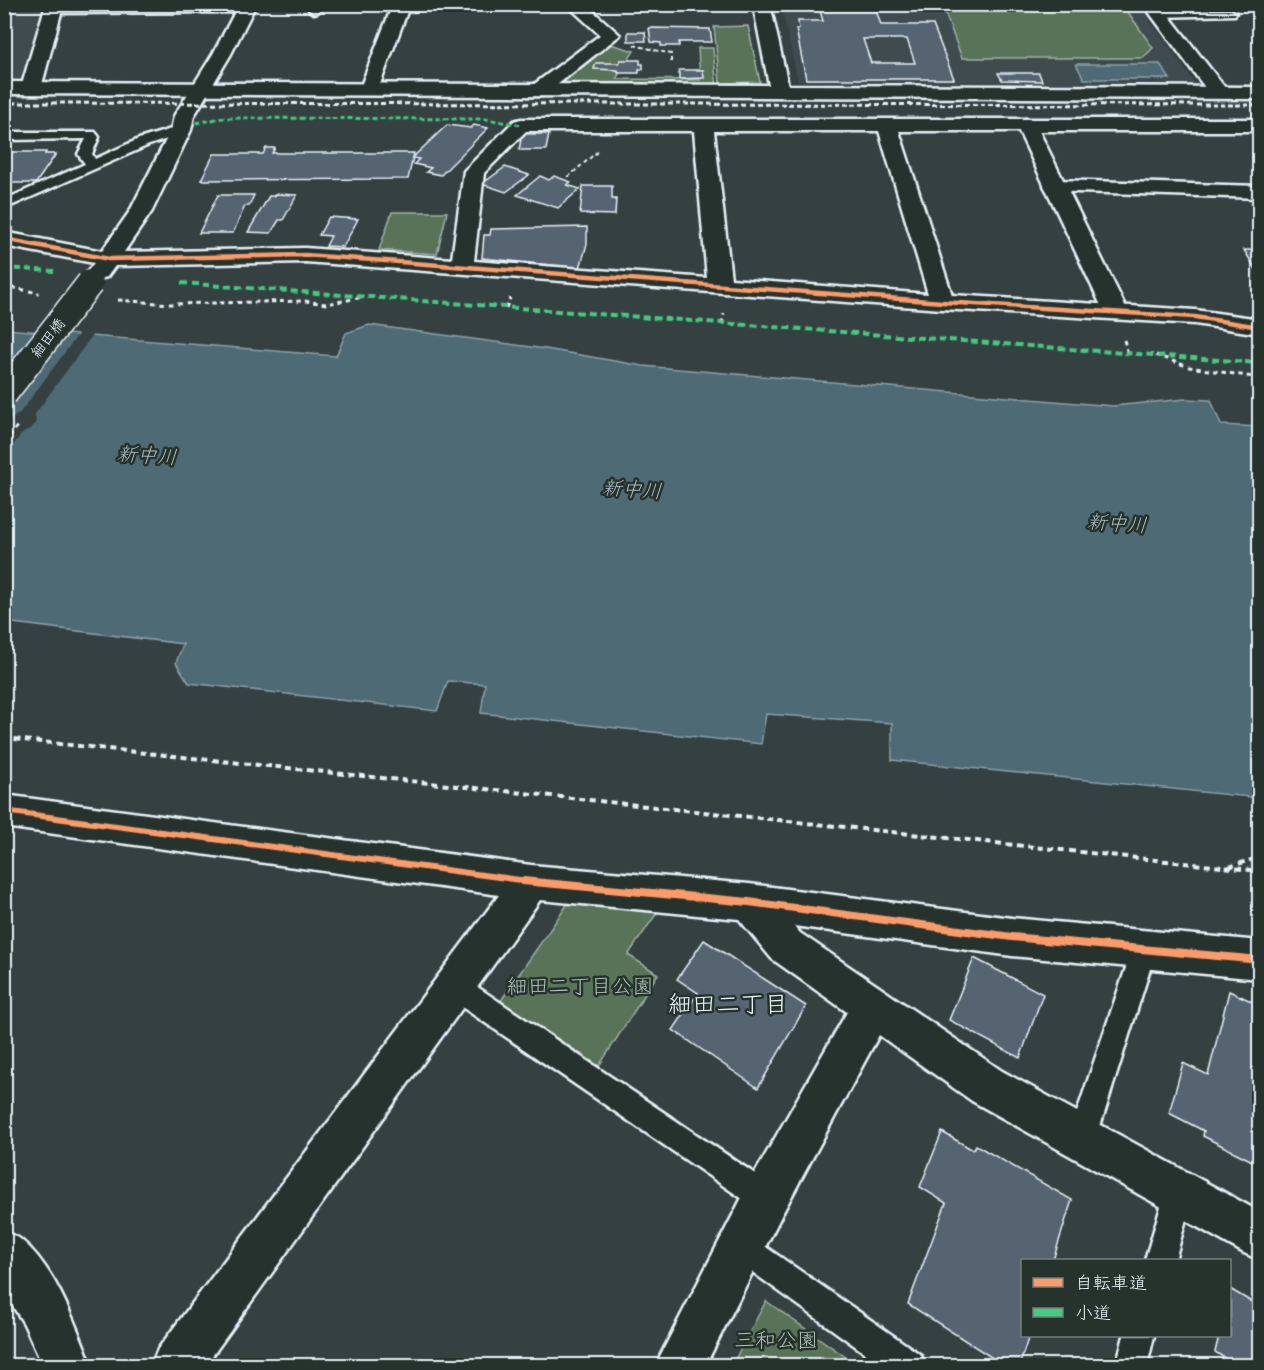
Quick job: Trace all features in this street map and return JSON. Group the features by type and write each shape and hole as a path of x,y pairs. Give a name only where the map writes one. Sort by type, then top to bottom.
{"street":[{"path":"369,91 400,9 417,4"},
{"path":"536,92 611,35 574,4"},
{"path":"761,4 780,91"},
{"path":"31,88 54,6 247,6"},
{"name":"細田橋","path":"4,394 109,259 141,211 181,130 184,116 222,54 247,6"},
{"path":"1155,9 1218,93"},
{"path":"4,88 536,92 1260,93"},
{"path":"462,268 474,171 521,125 1260,125"},
{"path":"703,125 720,286"},
{"path":"887,125 942,302"},
{"path":"1026,125 1116,312"},
{"path":"1055,186 1260,192"},
{"path":"4,239 109,259 304,255 942,302 1195,317 1260,327"},
{"path":"4,811 531,882 749,902 1012,937 1260,960"},
{"path":"175,1365 531,882"},
{"path":"749,902 786,946 987,1086 1260,1237"},
{"path":"679,1365 740,1246 872,1007"},
{"path":"4,1255 30,1288 68,1365"}],"lane":[{"path":"1155,9 1231,13"},
{"path":"4,205 144,142 181,130"},
{"path":"4,135 90,135 93,137 85,154 93,164"},
{"path":"1082,1139 1144,950"},
{"path":"455,987 766,1198"},
{"path":"1160,1259 1179,1193"},
{"path":"740,1246 910,1365"},
{"path":"1131,1365 1138,1337"}],"path":[{"path":"608,38 671,54 671,64"},
{"path":"4,286 46,294"},
{"path":"114,300 170,304 304,302 326,304 364,297"},
{"path":"506,308 508,303"},
{"path":"722,324 723,319"},
{"path":"1126,347 1128,354"},
{"path":"1156,356 1189,367 1260,378"},
{"path":"4,738 1260,871"},
{"path":"1227,868 1260,857"}],"shaded area":[{"path":"781,5 1139,5 1195,84 798,81"},
{"path":"5,8 43,8 21,78 7,81 4,81"}],"green space":[{"path":"942,5 1123,5 1153,48 1143,58 962,58"},
{"path":"748,26 760,82 720,83 714,27"},
{"path":"607,43 634,51 616,79 700,80 698,48 713,48 717,89 543,90"},
{"path":"392,212 447,212 437,254 379,250"},
{"name":"細田二丁目公園","path":"569,902 659,910 628,955 658,974 599,1066 500,1002"},
{"name":"三和公園","path":"766,1301 857,1365 732,1365"}],"water":[{"path":"1076,64 1160,64 1170,79 1084,79"},
{"name":"新中川","path":"369,325 546,349 643,366 1113,406 1185,399 1211,400 1221,425 1259,427 1259,798 892,760 892,723 766,714 761,744 481,713 485,684 448,681 437,711 189,683 176,663 183,644 5,622 5,329 336,356 346,333"}],"pier":[{"path":"80,332 94,333 35,414 36,424 21,435 5,456 7,432 5,423 19,414"}],"building":[{"path":"818,4 874,4 881,25 933,25 954,79 806,79 796,29 799,29 798,21 823,21","holes":["863,39 907,39 915,63 871,63"]},
{"path":"649,28 710,29 712,42 679,42 679,46 661,46 661,43 651,42"},
{"path":"628,32 645,32 646,41 628,41"},
{"path":"620,60 640,60 643,69 639,69 639,73 618,73 618,70 594,69 596,63 620,63"},
{"path":"679,70 703,70 704,78 679,79"},
{"path":"998,73 1039,73 1042,81 1002,80"},
{"path":"447,125 471,128 474,125 488,128 441,175 426,172 431,168 414,164 419,159 412,158"},
{"path":"522,134 549,134 546,150 519,150"},
{"path":"266,148 275,148 272,153 414,153 408,179 201,180 214,154 263,154"},
{"path":"4,152 56,154 36,183 4,183"},
{"path":"505,167 529,175 506,192 482,184"},
{"path":"540,176 549,180 554,176 571,182 567,185 580,189 558,208 517,195"},
{"path":"583,186 612,186 612,199 616,199 615,215 580,214"},
{"path":"218,195 254,195 249,206 245,206 233,233 199,233"},
{"path":"297,195 283,220 279,220 271,233 248,232 269,196"},
{"path":"329,217 358,219 343,247 326,246 331,236 319,235"},
{"path":"587,227 587,244 580,268 482,258 484,235 490,235 491,229"},
{"path":"1244,250 1260,250 1260,276"},
{"path":"704,940 806,1006 758,1088 673,1030 698,993 677,979"},
{"path":"974,958 1043,994 1020,1058 949,1020"},
{"path":"1229,991 1260,1005 1260,1165 1203,1136 1204,1131 1169,1113 1183,1063 1208,1075"},
{"path":"942,1132 973,1150 976,1145 1072,1200 1053,1259 1021,1259 1021,1337 1029,1337 1019,1366 1005,1366 908,1304 946,1203 920,1187"},
{"path":"1231,1290 1260,1307 1260,1366 1237,1366 1215,1352 1219,1337 1231,1337"}],"railway":[{"path":"4,103 1260,105"}],"marked path":[{"path":"196,123 222,118 485,119 521,125"},
{"path":"4,268 54,271"},
{"path":"181,283 1260,363"}],"cycle path":[{"path":"4,239 109,259 305,255 942,302 1195,317 1260,327"},
{"path":"4,811 531,882 749,902 1012,937 1260,960"}],"district":[{"name":"細田二丁目","path":"728,1004"}]}
